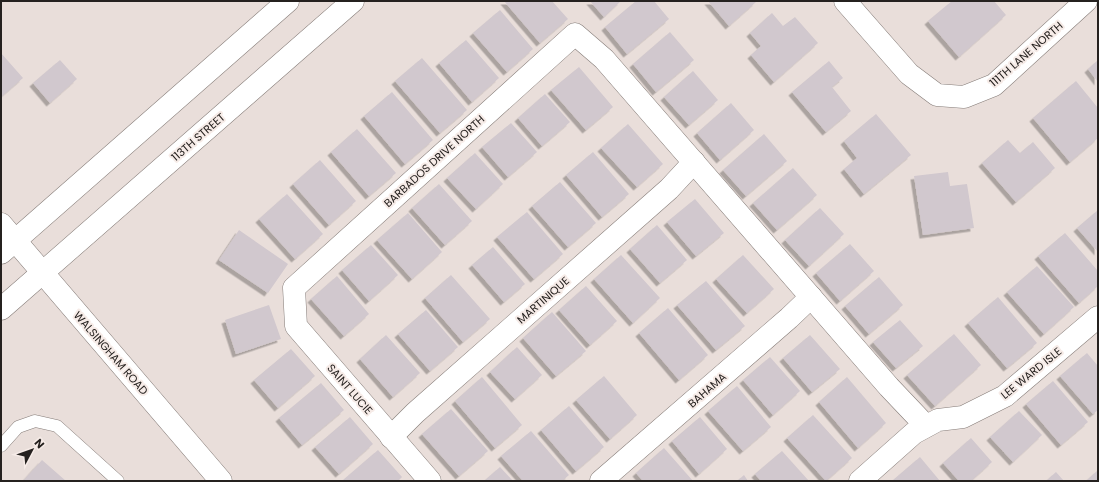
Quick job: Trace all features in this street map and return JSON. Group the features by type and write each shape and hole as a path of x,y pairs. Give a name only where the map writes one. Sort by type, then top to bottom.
{"street":[{"path":"8,247 288,1"},
{"name":"113TH STREET","path":"1,309 354,1"},
{"name":"111TH LANE NORTH","path":"845,1 909,74 937,95 964,97 994,85 1086,1"},
{"name":"BARBADOS DRIVE NORTH","path":"294,288 575,34 604,59 694,162"},
{"path":"694,162 889,387 926,426"},
{"name":"MARTINIQUE","path":"391,437 415,413 669,189 694,162"},
{"name":"WALSINGHAM ROAD","path":"1,224 8,247 42,273 222,481"},
{"name":"SAINT LUCIE","path":"294,288 296,326 430,481"},
{"name":"BAHAMA","path":"601,481 789,318 811,297"},
{"name":"LEE WARD ISLE","path":"860,481 914,433 938,420 963,417 1005,396 1098,317"}],"lane":[{"path":"1,446 18,427 34,420 57,426 118,481"}],"building":[{"path":"504,1 552,1 568,19 540,43"},
{"path":"590,1 621,1 604,17"},
{"path":"636,1 654,1 669,19 627,54 605,27"},
{"path":"708,1 755,1 756,2 729,26"},
{"path":"952,1 994,1 1006,15 959,57 928,21"},
{"path":"500,10 533,49 507,72 473,33"},
{"path":"772,13 783,26 795,17 818,43 774,82 751,55 761,46 750,33"},
{"path":"670,32 694,60 656,92 633,64"},
{"path":"466,40 499,78 472,102 439,63"},
{"path":"1,53 23,78 1,97"},
{"path":"422,58 467,110 440,133 395,81"},
{"path":"60,60 77,79 50,103 33,83"},
{"path":"1098,60 1098,82 1088,69"},
{"path":"829,61 843,78 832,87 851,111 826,132 792,92"},
{"path":"579,67 613,107 586,130 551,90"},
{"path":"693,71 718,100 689,125 664,97"},
{"path":"1076,81 1098,108 1098,138 1070,162 1033,118"},
{"path":"392,92 433,140 405,164 364,116"},
{"path":"545,94 570,122 542,146 518,118"},
{"path":"731,103 754,130 720,160 697,133"},
{"path":"876,114 911,155 864,194 844,169 857,158 844,141"},
{"path":"511,123 537,152 508,177 482,147"},
{"path":"628,124 663,164 637,187 601,148"},
{"path":"357,129 396,173 369,196 331,152"},
{"path":"764,134 787,161 746,196 723,170"},
{"path":"1008,140 1020,153 1033,142 1055,168 1016,202 982,163"},
{"path":"593,152 629,194 602,217 566,175"},
{"path":"475,153 503,184 476,209 447,178"},
{"path":"320,160 356,201 329,225 293,184"},
{"path":"793,168 817,195 777,230 753,203"},
{"path":"948,172 950,186 967,184 974,228 923,235 914,176"},
{"path":"560,182 596,223 568,247 532,206"},
{"path":"439,184 472,221 445,245 412,208"},
{"path":"287,194 323,234 295,259 259,219"},
{"path":"695,199 724,233 696,256 667,222"},
{"path":"820,208 844,234 809,266 785,240"},
{"path":"1098,210 1098,252 1077,228"},
{"path":"527,212 563,254 534,279 497,237"},
{"path":"408,213 442,252 412,279 377,240"},
{"path":"657,225 687,260 660,283 630,249"},
{"path":"239,230 288,264 268,293 219,260"},
{"path":"1065,233 1098,271 1098,286 1079,303 1038,256"},
{"path":"850,244 874,271 840,301 816,273"},
{"path":"371,245 398,275 369,301 342,270"},
{"path":"493,247 525,284 504,302 472,265"},
{"path":"621,255 660,298 633,323 594,279"},
{"path":"743,255 774,289 747,313 716,279"},
{"path":"1037,266 1074,307 1044,334 1007,292"},
{"path":"451,275 490,319 463,342 425,298"},
{"path":"337,276 369,314 344,336 311,299"},
{"path":"879,277 903,305 869,334 845,306"},
{"path":"706,281 745,326 716,350 677,305"},
{"path":"586,286 617,321 590,345 559,310"},
{"path":"998,297 1037,343 1007,368 968,323"},
{"path":"269,305 281,339 236,354 225,320"},
{"path":"668,308 708,355 679,380 639,333"},
{"path":"426,310 458,347 430,371 398,334"},
{"path":"552,312 586,351 556,376 523,338"},
{"path":"900,320 923,346 896,368 873,342"},
{"path":"954,334 981,365 935,406 907,375"},
{"path":"386,335 420,373 393,397 360,359"},
{"path":"810,335 840,369 812,392 783,358"},
{"path":"517,347 542,375 515,399 490,372"},
{"path":"291,349 315,376 278,408 254,380"},
{"path":"1087,353 1098,366 1098,410 1093,414 1060,376"},
{"path":"770,357 800,391 773,415 743,380"},
{"path":"604,376 637,415 610,439 576,400"},
{"path":"482,377 522,425 495,448 455,401"},
{"path":"847,377 886,423 858,448 819,402"},
{"path":"1053,381 1088,422 1061,445 1026,404"},
{"path":"321,383 344,410 302,445 279,418"},
{"path":"737,386 771,427 743,451 708,411"},
{"path":"569,406 604,447 576,471 541,430"},
{"path":"451,409 488,451 459,476 422,434"},
{"path":"1019,411 1042,435 1013,462 990,437"},
{"path":"813,415 852,458 826,481 787,438"},
{"path":"350,417 373,444 339,474 315,447"},
{"path":"700,417 727,449 699,474 672,441"},
{"path":"531,431 569,475 562,481 523,481 501,456"},
{"path":"971,438 992,462 971,481 959,481 943,463"},
{"path":"664,448 693,481 643,481 636,473"},
{"path":"378,450 402,477 398,481 342,481"},
{"path":"782,451 809,481 761,481 755,474"},
{"path":"920,457 940,481 892,481"},
{"path":"42,460 66,481 23,481"},
{"path":"500,467 513,481 484,481"},
{"path":"1098,470 1098,481 1086,481"},
{"path":"1056,472 1064,481 1046,481"},
{"path":"744,475 748,481 737,481"}]}
